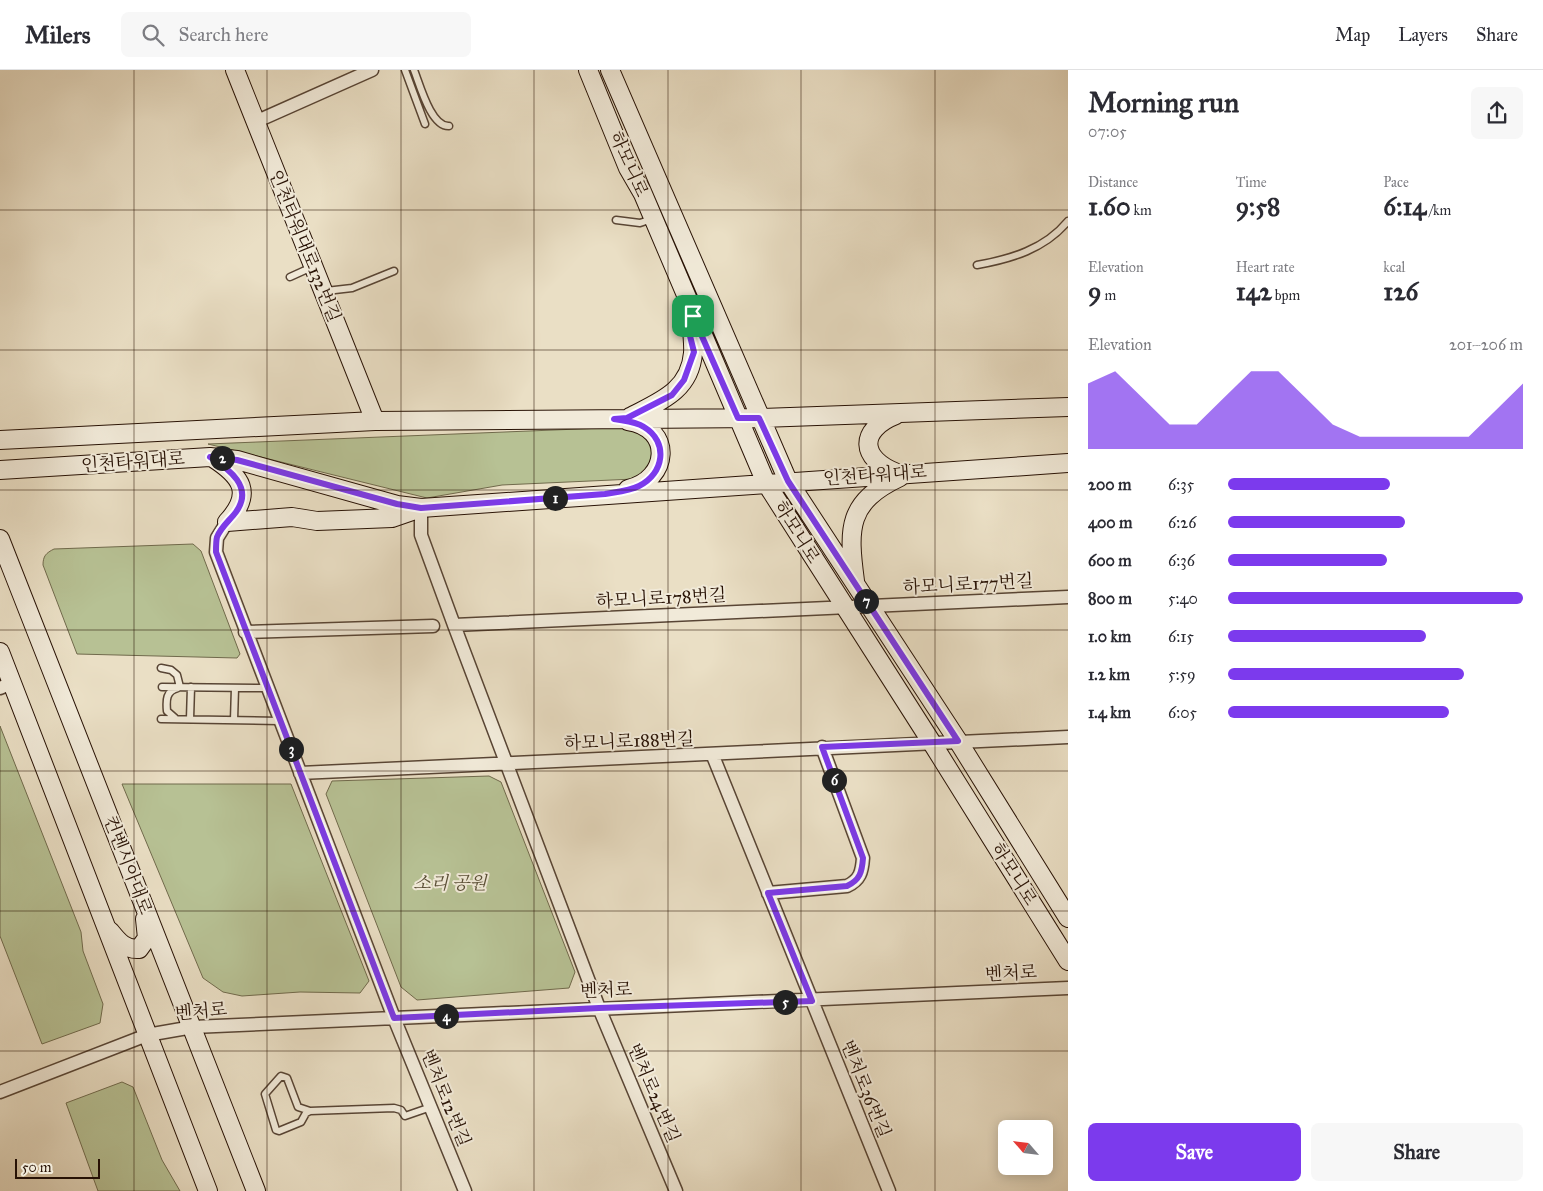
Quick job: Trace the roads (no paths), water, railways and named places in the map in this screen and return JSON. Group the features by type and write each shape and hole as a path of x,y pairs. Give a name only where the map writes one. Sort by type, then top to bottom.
{"main road":[{"name":"인천타워대로132번길","path":"235,70 375,422"},
{"name":"하모니로","path":"588,70 766,483 932,742 1068,961"},
{"name":"하모니로","path":"610,70 620,96 632,116 759,418 788,481 958,741 1068,918"},
{"path":"620,419 672,395 684,380 694,352 690,336 693,316"},
{"name":"인천타워대로","path":"0,440 375,422 759,418 1068,407"},
{"path":"901,413 878,424 871,433 869,444 873,460 884,468 904,474"},
{"path":"605,494 630,489 646,481 656,470 661,455 657,438 649,430 620,419"},
{"name":"인천타워대로","path":"0,470 210,457 237,460 397,504 421,508 1068,463"},
{"path":"210,457 228,468 238,478 242,488 241,502 238,510 228,522"},
{"path":"856,586 850,542 853,521 864,501 878,488 904,474"},
{"path":"241,502 243,511 256,520"},
{"path":"228,522 292,517 317,521 392,518 421,508"},
{"name":"컨벤시아대로","path":"0,539 256,1191"},
{"path":"0,652 6,685 103,920 208,1191"},
{"path":"103,920 118,941 132,950 139,948 147,938 143,903"}],"street":[{"path":"255,122 372,70"},
{"name":"벤처로24번길","path":"421,508 421,535 454,625 599,1008 676,1191"},
{"name":"벤처로12번길","path":"228,522 217,538 216,552 394,1018 465,1191"},
{"name":"하모니로177번길","path":"869,606 1068,597"},
{"name":"하모니로178번길","path":"454,625 869,606"},
{"path":"245,632 433,626"},
{"name":"하모니로188번길","path":"300,773 713,756 822,747 1068,737"},
{"path":"768,893 847,886 855,882 860,876 863,858 822,747"},
{"name":"벤처로36번길","path":"713,756 889,1191"},
{"name":"벤처로","path":"0,1092 146,1035 193,1027 599,1008 812,1001 1068,988"}],"lane":[{"path":"405,70 425,124"},
{"path":"414,70 435,121 448,126"},
{"path":"616,220 640,223 652,219"},
{"path":"977,265 1027,252 1052,237 1068,222"},
{"path":"290,277 314,266"},
{"path":"323,292 352,288 394,271"},
{"path":"161,668 171,670 178,675 185,687 187,719"},
{"path":"162,687 267,688"},
{"path":"185,687 173,690 167,696 169,714 187,719"},
{"path":"234,720 235,688"},
{"path":"161,719 280,721"},
{"path":"310,1111 306,1113 302,1122 277,1131 264,1096 265,1091 284,1076 298,1107 310,1111 394,1108 401,1110 404,1116 431,1107"}],"park label":[{"name":"소리 공원","path":"450,883"}]}
